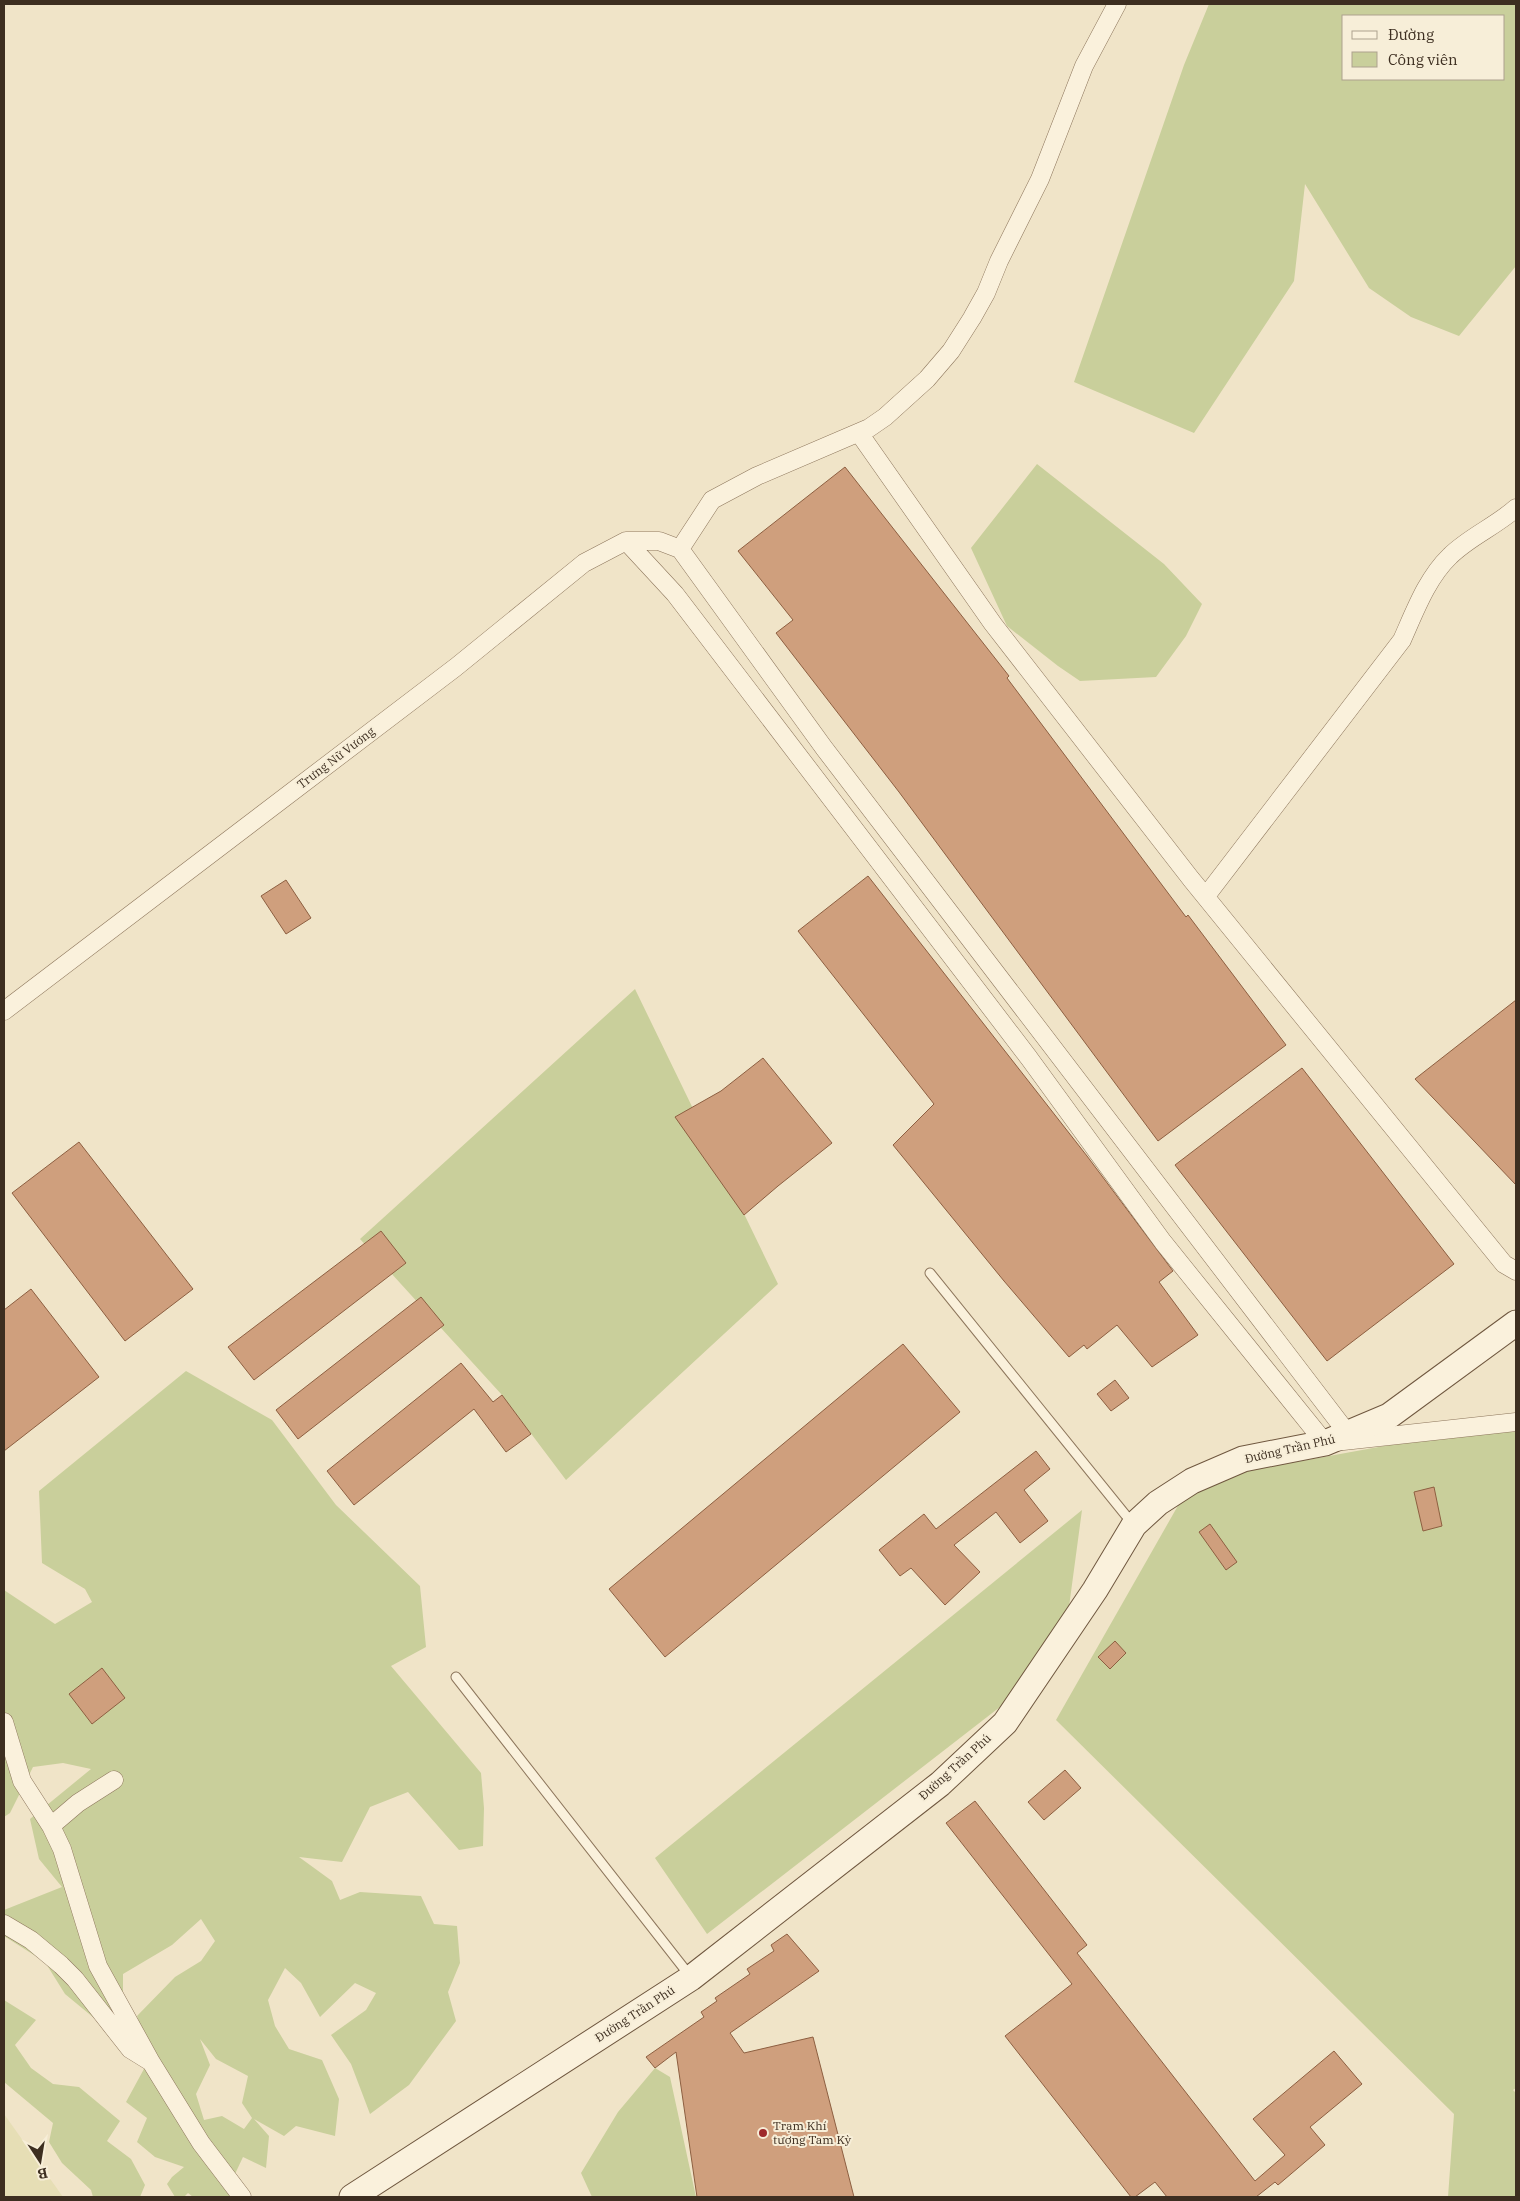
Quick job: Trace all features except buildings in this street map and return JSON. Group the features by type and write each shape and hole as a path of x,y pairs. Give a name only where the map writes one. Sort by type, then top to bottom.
{"main road":[{"name":"Đường Trần Phú","path":"352,2197 691,1978 940,1784 1004,1723 1095,1590 1134,1525 1158,1503 1192,1481 1243,1459 1324,1443 1389,1416 1516,1323"}],"street":[{"path":"1116,4 1084,66 1040,179 999,261 986,292 951,351 927,379 885,417 859,433 757,476 712,500 680,549 824,748 1348,1434"},
{"path":"859,433 993,624 1206,896 1504,1264 1516,1271"},
{"path":"1206,896 1402,640 1419,602 1437,571 1462,546 1501,522 1516,508"},
{"path":"626,541 675,594 1028,1058 1163,1242 1324,1443 1516,1422"},
{"name":"Trưng Nữ Vương","path":"4,1011 456,667 584,563 626,541 659,541 680,549"},
{"path":"4,1722 22,1781 51,1826 62,1848 98,1966 151,2062 201,2143 242,2197"},
{"path":"51,1826 78,1803 114,1780"},
{"path":"4,1924 31,1940 61,1965 75,1979 130,2050 151,2062"}],"lane":[{"path":"930,1273 1134,1525"},
{"path":"456,1677 691,1978"}],"shaded area":[{"path":"4,2114 63,2197 4,2197"}],"green space":[{"path":"1209,4 1516,4 1516,266 1459,336 1411,317 1369,288 1305,184 1294,281 1194,433 1074,382 1184,65"},
{"path":"1037,464 1164,564 1202,604 1186,636 1156,677 1080,681 1007,626 971,548"},
{"path":"635,989 778,1284 566,1480 502,1395 360,1239"},
{"path":"186,1371 272,1420 336,1505 420,1586 426,1647 391,1666 481,1773 484,1808 483,1846 459,1850 408,1792 370,1807 342,1862 299,1857 332,1881 340,1900 360,1892 421,1896 434,1924 457,1926 460,1963 448,1992 456,2021 409,2085 370,2114 351,2064 331,2035 366,2010 376,1993 355,1983 320,2017 301,1983 285,1968 268,2000 275,2026 289,2049 322,2060 339,2099 335,2136 296,2126 284,2136 254,2119 269,2136 266,2168 243,2157 235,2174 245,2197 193,2197 188,2193 184,2197 175,2197 167,2184 184,2167 155,2157 137,2142 147,2118 126,2102 151,2056 137,2016 175,1977 201,1961 215,1941 201,1919 172,1945 123,1974 123,2006 134,2051 65,1994 45,1962 4,1936 4,1910 62,1887 39,1859 30,1819 91,1769 63,1763 33,1767 10,1813 4,1817 4,1590 55,1624 92,1602 85,1589 42,1563 39,1491","holes":["200,2039 216,2059 248,2076 242,2103 252,2118 244,2129 222,2116 204,2120 196,2094 210,2065"]},
{"path":"1516,1422 1516,2088 1513,2090 1516,2093 1516,2197 1448,2197 1454,2114 1056,1720 1192,1481"},
{"path":"1082,1510 1062,1659 707,1934 655,1858"},
{"path":"4,2000 36,2020 15,2045 31,2068 53,2084 79,2087 120,2121 107,2141 131,2159 145,2185 140,2197 93,2197 91,2190 62,2163 49,2142 53,2123 4,2082"},
{"path":"655,2068 670,2077 696,2197 592,2197 581,2173 618,2112"}],"place":[{"name":"Trạm Khí tượng Tam Kỳ","path":"763,2133"}]}
